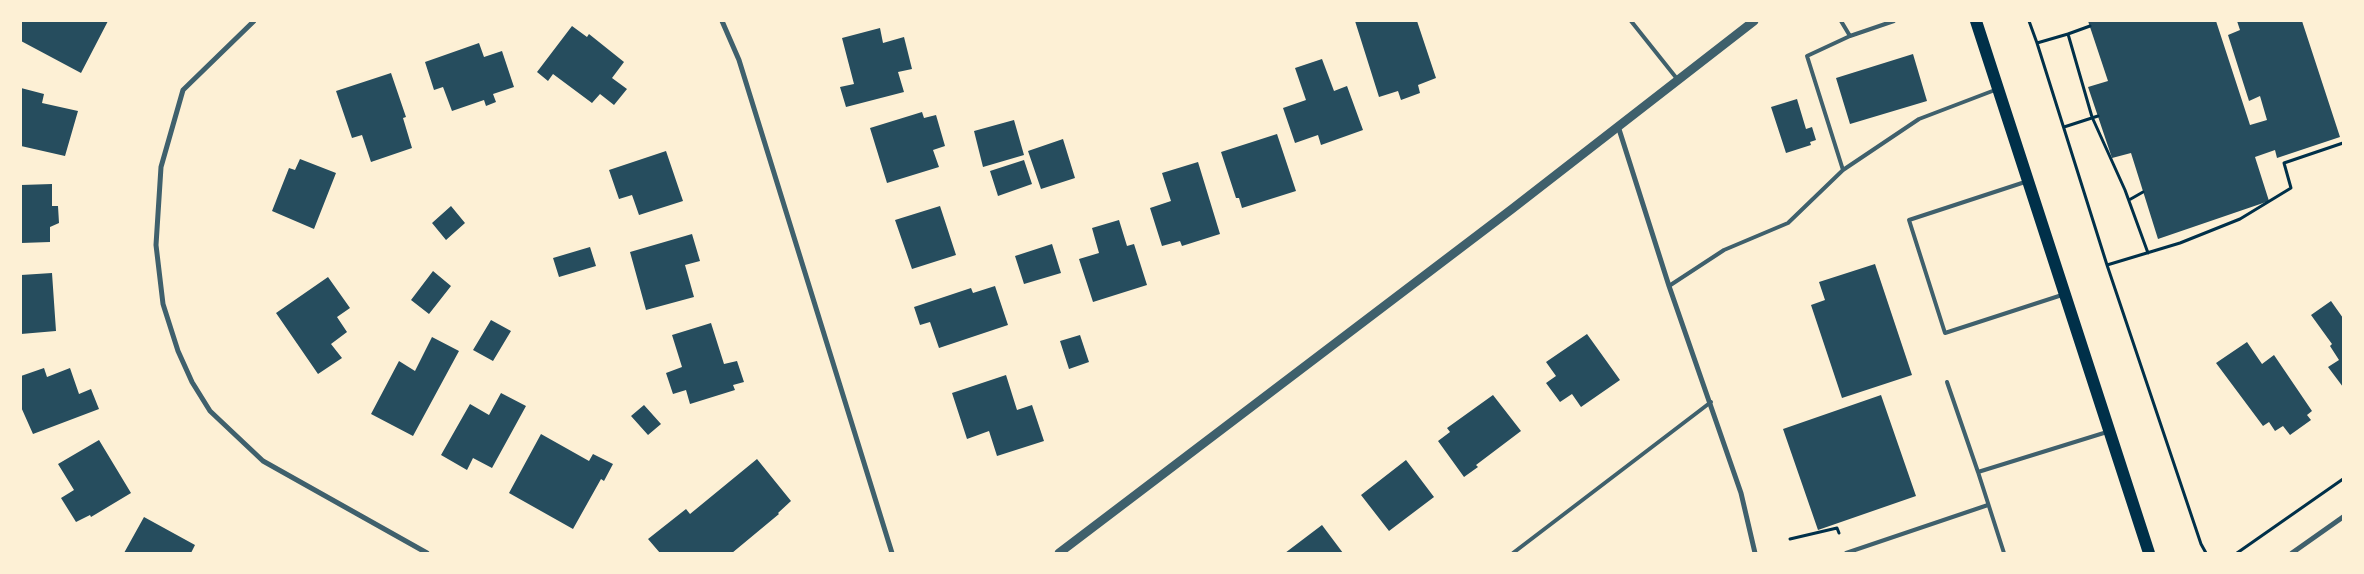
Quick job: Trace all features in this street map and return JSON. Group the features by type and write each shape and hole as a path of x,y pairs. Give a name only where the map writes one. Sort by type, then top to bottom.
{"main road":[{"path":"1976,21 2149,553"}],"street":[{"path":"254,21 183,90 161,167 156,245 163,304 178,351 192,382 210,412 263,462 427,553"},
{"path":"722,21 739,60 892,553"},
{"path":"1059,553 1754,21"},
{"path":"1618,126 1669,286 1741,493 1755,553"},
{"path":"2292,553 2343,517"}],"lane":[{"path":"1631,21 1678,80"},
{"path":"1841,21 1850,36"},
{"path":"1843,170 1807,56 1850,36 1894,21"},
{"path":"1669,286 1724,250 1788,223 1843,170 1920,119 1998,89"},
{"path":"2028,181 1909,220 1945,332 2065,295"},
{"path":"1947,382 2004,553"},
{"path":"1514,553 1710,402"},
{"path":"1978,472 2109,431"},
{"path":"1846,553 1988,505"}],"path":[{"path":"2030,21 2107,265 2201,544 2206,553"},
{"path":"2037,43 2090,26"},
{"path":"2068,34 2092,117 2129,200 2148,253"},
{"path":"2064,127 2098,116"},
{"path":"2107,265 2180,243 2240,219 2291,188 2284,163 2343,143"},
{"path":"2129,200 2143,192"},
{"path":"2237,553 2343,478"},
{"path":"1790,539 1837,528"}],"building":[{"path":"21,21 108,21 81,73 21,41"},
{"path":"1355,21 1417,21 1436,78 1418,85 1420,93 1401,100 1398,91 1379,97"},
{"path":"2088,21 2216,21 2250,125 2267,120 2260,96 2249,101 2228,35 2240,30 2237,21 2302,21 2340,137 2277,158 2275,150 2255,157 2269,201 2158,239 2131,153 2112,158 2088,87 2108,81"},
{"path":"572,26 587,37 589,34 624,62 612,78 627,89 614,105 600,94 592,103 553,74 548,81 537,72"},
{"path":"880,28 883,43 904,37 912,69 898,72 904,92 846,107 840,87 854,84 842,38"},
{"path":"479,43 484,57 502,51 514,87 493,94 496,102 486,106 484,100 452,111 443,87 434,90 425,62"},
{"path":"1913,54 1927,101 1850,124 1836,78"},
{"path":"1322,59 1334,91 1347,86 1363,130 1321,145 1318,135 1295,143 1283,108 1306,100 1295,68"},
{"path":"391,73 406,117 403,118 412,148 371,162 362,135 352,138 336,91"},
{"path":"21,88 44,94 42,103 78,111 65,156 21,146"},
{"path":"1797,99 1806,129 1812,127 1816,140 1810,142 1811,145 1786,153 1771,107"},
{"path":"922,112 924,118 936,115 945,146 933,150 939,167 887,183 870,128"},
{"path":"1014,120 1024,155 983,167 974,131"},
{"path":"1277,134 1296,191 1242,208 1239,198 1236,198 1221,152"},
{"path":"1063,139 1075,178 1041,189 1028,151"},
{"path":"666,151 683,201 639,215 632,195 619,199 609,170"},
{"path":"300,159 336,173 314,229 272,211 289,168 295,170"},
{"path":"1024,160 1032,184 998,196 990,171"},
{"path":"1198,162 1220,234 1182,246 1180,241 1162,246 1150,208 1171,201 1162,173"},
{"path":"52,184 52,206 58,206 59,223 50,227 50,242 21,243 21,185"},
{"path":"451,206 465,223 446,240 432,223"},
{"path":"940,206 956,255 912,269 895,220"},
{"path":"1119,220 1127,246 1134,244 1147,285 1093,302 1079,259 1099,253 1092,228"},
{"path":"692,234 700,261 685,265 694,297 646,310 630,252"},
{"path":"1052,244 1061,273 1024,284 1015,256"},
{"path":"590,247 596,266 559,277 553,258"},
{"path":"1875,264 1912,375 1842,398 1811,305 1825,300 1819,282"},
{"path":"433,271 451,286 429,314 411,300"},
{"path":"52,273 56,331 21,334 21,275"},
{"path":"328,277 350,308 337,317 347,332 331,344 342,358 318,374 276,313"},
{"path":"995,286 1008,325 939,348 930,322 920,325 914,307 971,288 973,293"},
{"path":"2331,301 2343,318 2343,387 2328,367 2339,360 2330,346 2332,344 2311,315"},
{"path":"491,320 511,331 493,361 473,350"},
{"path":"711,323 724,364 737,361 744,382 733,385 735,390 690,404 686,390 673,394 666,373 682,367 672,335"},
{"path":"1587,334 1620,380 1581,407 1572,394 1560,402 1546,383 1556,376 1546,362"},
{"path":"1080,335 1089,362 1069,369 1060,341"},
{"path":"432,337 459,351 413,436 371,414 399,361 415,371"},
{"path":"2247,342 2262,364 2274,355 2312,411 2307,415 2311,420 2290,435 2283,426 2275,431 2269,422 2263,426 2216,363"},
{"path":"44,368 47,377 70,368 79,394 91,389 99,409 33,434 21,407 21,376"},
{"path":"1006,375 1017,410 1032,405 1044,441 997,456 989,431 967,439 952,393"},
{"path":"501,393 526,406 492,468 473,458 467,470 441,455 470,404 489,415"},
{"path":"1493,395 1521,431 1476,465 1478,467 1464,477 1438,441 1450,432 1447,428"},
{"path":"1881,395 1916,496 1818,530 1783,429"},
{"path":"644,405 661,424 648,435 631,416"},
{"path":"541,434 589,461 593,454 613,464 604,481 601,479 573,529 509,493"},
{"path":"99,440 131,493 91,517 90,515 76,522 61,498 74,490 58,464"},
{"path":"757,459 791,501 779,514 732,553 660,553 648,539 686,509 690,514"},
{"path":"1406,460 1434,497 1389,531 1361,495"},
{"path":"144,517 195,545 191,553 124,553"},
{"path":"1322,525 1343,553 1285,553"}]}
